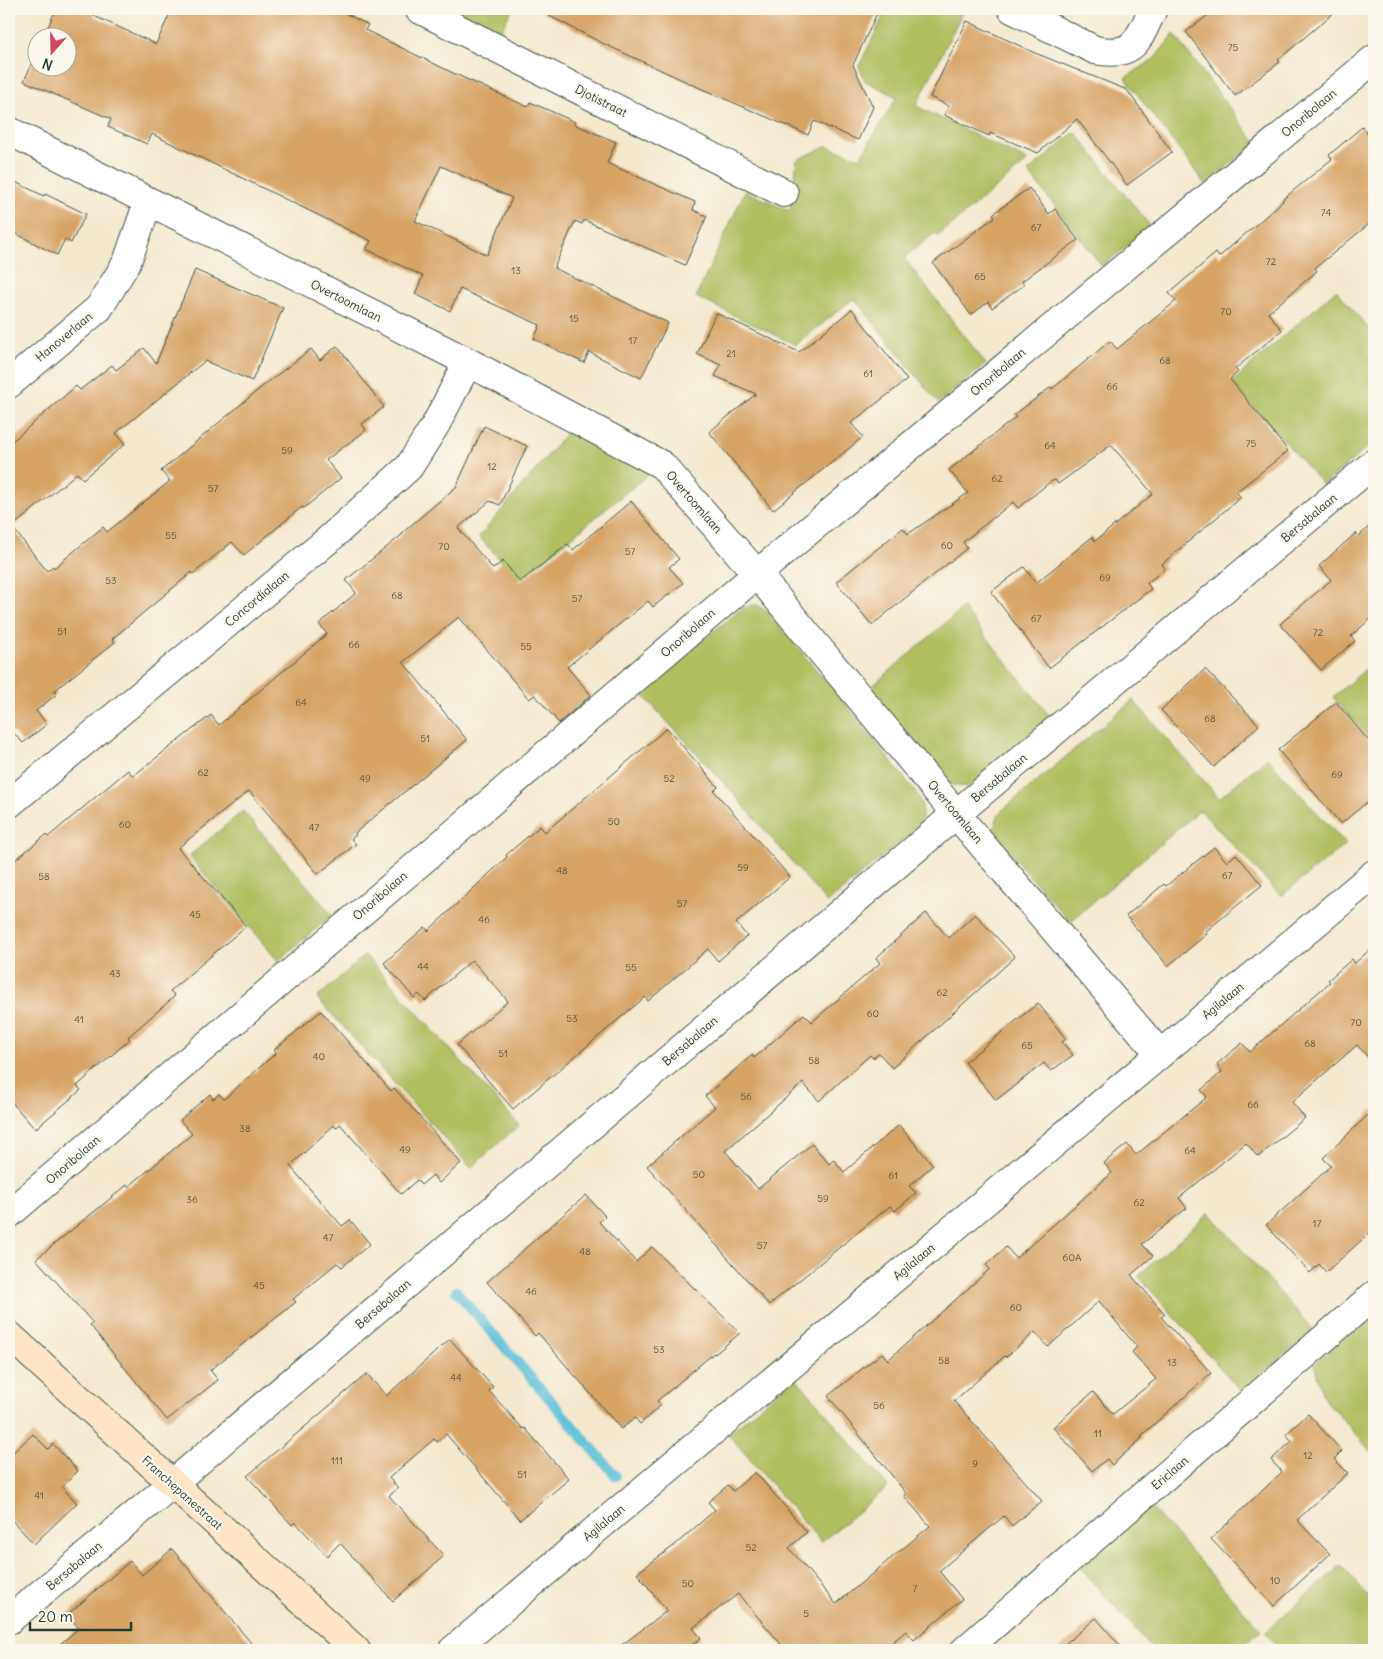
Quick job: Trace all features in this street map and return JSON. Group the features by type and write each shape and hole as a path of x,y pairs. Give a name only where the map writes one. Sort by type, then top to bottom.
{"street":[{"name":"Djotistraat","path":"419,9 784,193"},
{"path":"1012,9 1095,50 1110,53 1122,52 1138,41 1153,9"},
{"name":"Onoribolaan","path":"9,1214 757,574 1374,59"},
{"name":"Overtoomlaan","path":"9,131 468,362 662,465 757,574 956,814 1160,1054"},
{"name":"Hanoverlaan","path":"9,384 99,308 127,262 148,202"},
{"name":"Concordialaan","path":"9,804 328,540 409,467 436,424 468,362"},
{"name":"Bersabalaan","path":"9,1620 172,1484 956,814 1374,464"},
{"name":"Agilalaan","path":"453,1650 1374,874"},
{"name":"Ericlaan","path":"965,1650 1374,1296"},
{"name":"Franchepanestraat","path":"9,1334 356,1650"}],"green space":[{"path":"442,9 512,9 498,37"},
{"path":"887,9 964,9 916,106 1028,161 938,236 935,233 904,258 986,364 938,403 854,298 796,345 696,297 745,191 790,211 797,160 827,146 860,158 897,97 865,81 859,66"},
{"path":"1174,34 1256,143 1205,184 1125,78 1154,59"},
{"path":"1075,132 1151,227 1102,266 1028,172"},
{"path":"1336,290 1374,335 1374,442 1323,485 1232,382"},
{"path":"570,429 651,472 519,580 479,537"},
{"path":"751,605 758,605 769,614 843,701 917,794 922,807 923,814 918,827 827,903 733,793 640,692 740,610"},
{"path":"963,608 1052,719 969,786 953,785 940,777 869,689"},
{"path":"1374,662 1374,744 1333,697"},
{"path":"1133,700 1219,798 1267,758 1346,844 1281,896 1200,810 1070,922 994,835 995,825 999,813"},
{"path":"243,811 332,915 278,961 189,856"},
{"path":"365,955 519,1125 471,1168 317,998"},
{"path":"1209,1213 1313,1330 1242,1392 1138,1276"},
{"path":"1374,1312 1374,1455 1323,1397 1314,1363"},
{"path":"795,1377 888,1487 821,1542 728,1434"},
{"path":"1150,1506 1261,1630 1238,1650 1154,1650 1080,1568"},
{"path":"1341,1565 1374,1602 1374,1650 1281,1650 1265,1632"}],"building":[{"path":"56,9 97,9 94,16 156,44 172,9 337,9 368,25 365,30 453,73 528,107 530,102 616,142 607,163 695,202 693,210 707,216 685,265 584,220 582,224 575,221 554,268 668,323 641,378 589,352 584,363 534,339 540,325 460,289 450,311 415,294 423,276 366,249 371,241 152,134 147,144 108,127 111,119 24,81 28,72 28,78 78,78 78,28 47,28","holes":["441,166 512,198 487,255 415,221"]},
{"path":"536,9 879,9 853,65 873,107 858,140 814,121 808,135 600,42"},
{"path":"1216,9 1338,9 1278,60 1280,62 1235,96 1186,32"},
{"path":"967,21 1035,53 1127,90 1172,152 1127,185 1077,119 1038,153 990,133 989,136 944,115 949,106 930,97"},
{"path":"1362,127 1374,142 1374,220 1315,268 1317,271 1268,313 1282,330 1235,369 1238,372 1230,379 1288,451 1236,492 1241,497 1162,564 1165,569 1147,583 1151,589 1049,668 991,592 1024,567 1036,583 1092,537 1095,541 1153,494 1111,445 1058,484 1055,480 1050,482 1018,508 1013,502 963,542 967,548 872,625 836,582 903,528 908,534 968,493 949,470 1016,417 1014,415 1051,387 1052,389 1110,341 1117,349 1176,301 1169,293 1216,253 1219,257 1282,200 1332,159 1329,155"},
{"path":"9,179 86,214 71,243 65,239 57,255 9,230"},
{"path":"1029,188 1049,214 1055,209 1078,240 1022,281 1024,285 992,308 988,302 971,315 933,263 995,217 993,214"},
{"path":"195,270 283,308 252,381 205,361 116,433 125,444 83,479 77,473 12,527 47,571 53,566 54,568 103,527 107,532 170,481 161,471 263,386 311,349 320,360 337,346 384,407 362,424 366,430 326,460 341,478 304,508 302,507 244,555 232,542 193,574 192,572 112,639 115,642 54,691 57,694 36,711 47,724 23,743 12,731 9,733 9,444 76,386 80,390 112,365 116,370 144,348 156,363"},
{"path":"852,309 907,380 851,423 863,437 773,510 709,432 756,394 715,376 721,365 697,354 716,313 799,352"},
{"path":"484,426 527,446 500,505 490,501 458,528 493,569 503,561 520,582 568,544 573,550 631,501 679,559 669,567 683,583 653,607 648,601 567,667 591,695 559,723 535,695 529,699 459,617 403,662 467,740 355,833 356,835 351,839 356,844 318,874 249,791 178,848 246,926 170,991 175,996 128,1037 130,1039 77,1086 81,1090 35,1129 9,1099 9,865 46,835 48,837 128,770 133,776 211,715 219,725 327,634 319,624 356,593 346,580 403,534 456,487"},
{"path":"1374,522 1374,616 1351,636 1355,641 1321,670 1280,624 1331,580 1319,566 1356,533 1359,536"},
{"path":"1205,669 1259,725 1214,767 1161,710"},
{"path":"1336,702 1374,747 1374,796 1341,824 1278,750"},
{"path":"667,728 718,787 714,791 790,877 736,923 747,936 718,961 708,949 648,1001 645,997 513,1109 457,1045 508,1001 472,960 425,1001 419,994 414,998 384,963 425,927 428,931 507,857 506,855 540,826 545,832"},
{"path":"1214,847 1227,862 1236,854 1262,885 1205,932 1207,934 1168,966 1126,916 1164,884 1166,886"},
{"path":"926,913 949,938 975,914 1015,957 892,1068 879,1053 873,1058 870,1055 819,1101 803,1083 725,1151 758,1189 812,1144 829,1164 834,1160 844,1172 899,1125 933,1165 909,1186 916,1193 895,1211 890,1206 769,1305 647,1166 715,1107 705,1096 752,1055 754,1058 804,1014 812,1022 880,963 876,958"},
{"path":"1374,946 1374,1064 1357,1045 1292,1102 1305,1118 1258,1157 1246,1143 1179,1198 1187,1208 1142,1244 1153,1256 1131,1275 1165,1314 1161,1317 1211,1373 1141,1436 1142,1438 1112,1465 1107,1459 1092,1471 1053,1427 1093,1392 1113,1414 1156,1379 1132,1352 1137,1347 1099,1301 1048,1347 1035,1332 954,1401 1042,1501 1012,1526 1004,1516 939,1571 962,1599 914,1640 906,1631 883,1650 786,1650 738,1594 693,1628 701,1638 685,1650 615,1650 667,1611 637,1573 675,1545 715,1510 708,1502 728,1485 733,1491 755,1472 807,1532 789,1548 836,1604 930,1526 904,1496 906,1493 828,1396 882,1353 888,1360 990,1269 986,1265 1006,1247 1016,1258 1112,1173 1104,1163 1127,1144 1136,1155 1207,1097 1201,1090 1222,1072 1217,1064 1242,1043 1250,1052 1330,982 1328,980 1352,959 1355,963"},
{"path":"1038,1003 1066,1039 1062,1042 1073,1055 1051,1071 1044,1063 996,1100 965,1062"},
{"path":"321,1011 391,1091 394,1088 461,1163 439,1183 433,1175 421,1185 417,1180 401,1194 340,1124 336,1128 334,1125 290,1166 342,1226 350,1220 370,1244 342,1267 337,1263 293,1299 296,1302 210,1370 218,1380 167,1420 90,1325 93,1323 36,1259 192,1134 180,1120 210,1094 213,1099 219,1094 224,1099 276,1053 274,1050"},
{"path":"1374,1109 1374,1229 1326,1272 1319,1264 1310,1273 1266,1225 1331,1166 1323,1158"},
{"path":"586,1195 605,1216 599,1222 636,1262 652,1247 740,1333 657,1401 661,1405 640,1424 635,1418 621,1429 538,1333 535,1336 487,1282"},
{"path":"450,1339 493,1387 489,1391 523,1429 525,1428 569,1479 520,1520 446,1434 437,1442 434,1439 389,1478 398,1488 389,1496 444,1556 393,1601 340,1543 327,1556 295,1522 292,1525 247,1476 367,1374 386,1396"},
{"path":"1308,1414 1342,1451 1334,1459 1348,1473 1297,1520 1330,1554 1274,1606 1211,1539 1282,1472 1271,1460 1292,1441 1286,1434"},
{"path":"33,1434 48,1449 53,1444 78,1471 62,1487 77,1503 34,1544 9,1517 9,1456"},
{"path":"172,1549 257,1650 53,1650 79,1628 67,1615 130,1561 142,1575"},
{"path":"1096,1618 1124,1650 1058,1650"}],"waterway":[{"path":"456,1291 616,1476"}]}
